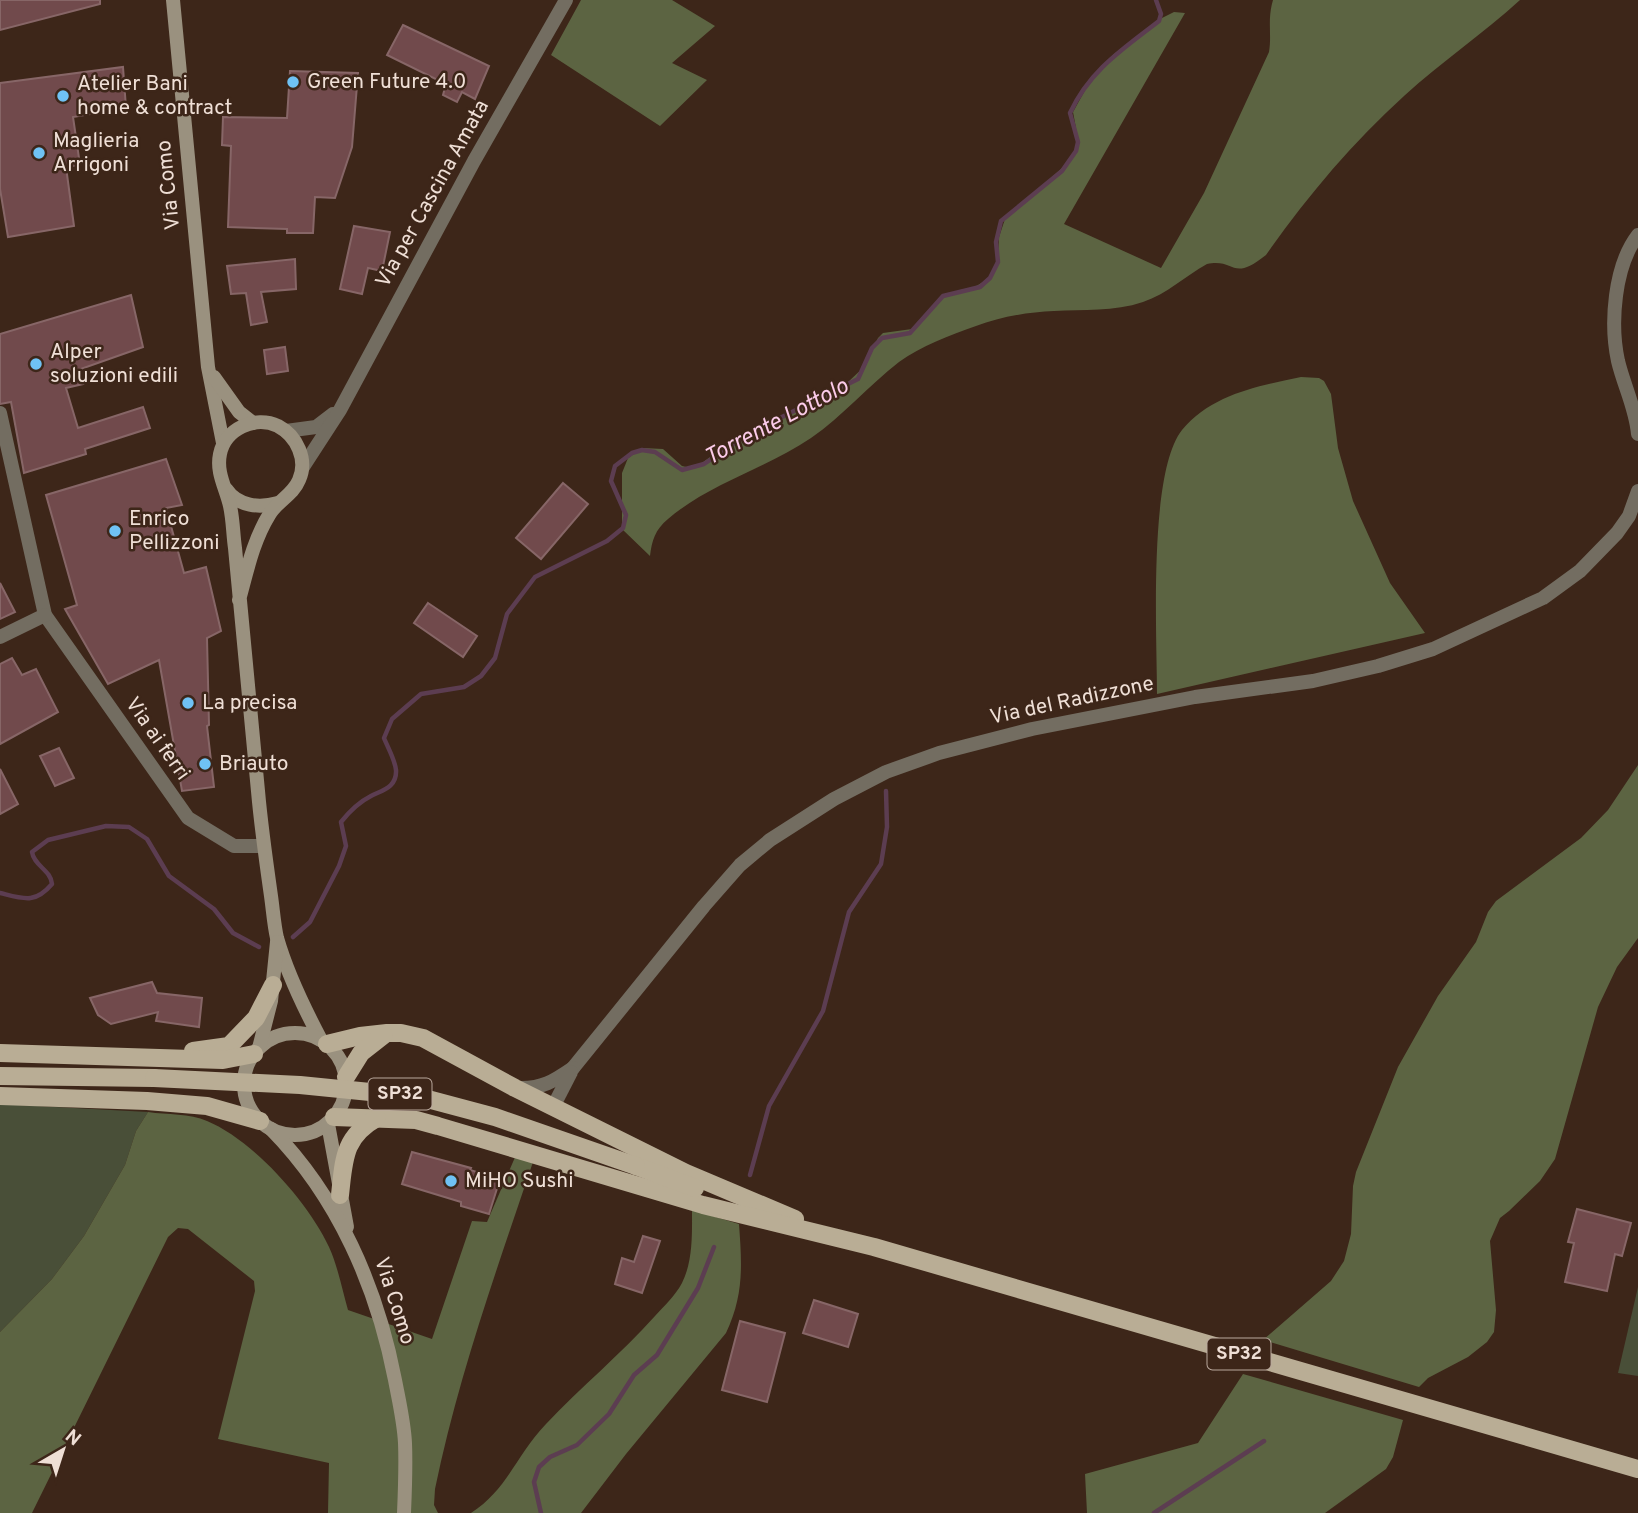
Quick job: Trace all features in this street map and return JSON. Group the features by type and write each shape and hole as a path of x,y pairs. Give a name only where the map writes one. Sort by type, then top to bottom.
{"main road":[{"name":"Via Como","path":"173,0 208,367 223,443"},
{"name":"Via Como","path":"208,367 232,404 253,423"},
{"path":"0,1096 207,1106 288,1135 304,1135 316,1131 331,1120 344,1098 345,1077 340,1060 324,1042 305,1009 277,937 263,846 239,600 230,505 219,464 223,443 241,426 253,423 275,425 286,431 296,442 301,452 303,467 295,488 270,513 257,539 239,600"},
{"path":"224,485 230,495 246,505 264,507 278,503"},
{"path":"265,1126 253,1113 244,1086 246,1069 256,1051 268,1013 277,937"},
{"path":"146,1057 229,1046 256,1018 273,985"},
{"path":"0,1053 223,1060 256,1051 273,1038 294,1033 324,1042 387,1033 424,1038 515,1088 686,1173 840,1238"},
{"path":"345,1077 371,1043 387,1033"},
{"name":"SP32","path":"0,1076 154,1078 300,1085 420,1097 495,1117 840,1238 1638,1469"},
{"path":"340,1195 344,1161 350,1142 363,1126 377,1118"},
{"path":"331,1120 416,1119 703,1205 840,1238"},
{"path":"331,1120 340,1195 350,1239"},
{"name":"Via Como","path":"265,1126 294,1152 310,1174 350,1239 372,1289 393,1366 405,1443 404,1513"}],"street":[{"name":"Via per Cascina Amata","path":"303,467 340,410 474,160 566,0"},
{"path":"1638,235 1623,267 1615,294 1618,359 1637,422 1638,435"},
{"path":"286,431 316,427 340,410"},
{"name":"Via ai ferri","path":"0,413 45,615 188,818 208,833 234,846 263,846"},
{"name":"Via del Radizzone","path":"573,1068 740,865 770,840 834,799 886,772 939,752 1032,729 1195,697 1313,681 1378,666 1433,649 1543,598 1580,571 1617,533 1629,516 1638,491"},
{"path":"0,637 45,615"},
{"path":"515,1088 540,1088 573,1068"},
{"path":"553,1107 573,1068"}],"green space":[{"path":"581,0 672,0 715,26 672,63 707,80 660,126 551,55"},
{"path":"1273,0 1520,0 1385,114 1330,172 1266,255 1255,263 1240,269 1224,264 1207,264 1160,294 1132,305 1014,316 946,337 899,362 811,438 684,506 657,531 650,556 622,529 622,473 628,458 643,448 663,449 682,466 691,468 699,465 724,447 847,383 865,366 883,333 912,329 948,293 971,289 990,278 998,257 999,237 1005,219 1076,152 1078,139 1073,112 1094,74 1114,54 1158,20 1174,12 1185,13 1064,224 1161,268 1204,193 1269,52"},
{"path":"1301,377 1319,378 1324,381 1331,394 1338,448 1353,501 1390,583 1425,633 1157,694 1156,596 1159,517 1171,451 1182,430 1207,408 1221,400 1268,384"},
{"path":"1638,765 1638,938 1617,967 1598,1007 1555,1159 1540,1181 1500,1218 1490,1241 1496,1310 1494,1332 1487,1342 1468,1357 1428,1378 1419,1387 1263,1340 1331,1281 1344,1261 1351,1234 1356,1172 1398,1067 1438,996 1476,942 1488,912 1496,901 1581,838 1608,810"},
{"path":"0,1104 148,1112 136,1131 125,1165 84,1236 52,1279 0,1332"},
{"path":"148,1112 200,1118 243,1142 293,1192 320,1229 335,1262 348,1310 432,1339 472,1221 487,1222 516,1155 533,1162 479,1324 455,1406 435,1489 434,1505 438,1513 328,1513 329,1463 218,1439 255,1291 254,1281 188,1229 178,1228 168,1237 32,1513 0,1513 0,1332 52,1279 84,1236 125,1165 136,1131"},
{"path":"692,1210 739,1224 739,1293 726,1333 581,1513 471,1513 494,1493 546,1424 629,1344 676,1292 686,1275 690,1257"},
{"path":"1638,1287 1638,1376 1618,1373"},
{"path":"1243,1374 1403,1420 1393,1457 1386,1469 1325,1513 1087,1513 1085,1474 1198,1443"}],"building":[{"path":"0,0 100,0 100,4 0,30"},
{"path":"403,25 489,66 475,99 462,92 457,102 443,95 446,84 387,55"},
{"path":"123,67 126,108 73,117 80,165 66,167 74,226 8,237 0,189 0,83"},
{"path":"290,71 358,73 352,147 335,198 315,197 313,233 287,233 287,229 228,227 231,146 222,145 223,117 287,118"},
{"path":"354,226 390,232 382,271 368,268 362,294 340,289"},
{"path":"295,259 296,289 261,292 267,322 251,325 246,293 231,294 227,266"},
{"path":"131,295 143,347 75,371 83,384 66,388 78,428 143,407 150,428 85,449 86,454 24,473 11,402 0,404 0,334"},
{"path":"285,347 288,371 267,374 264,350"},
{"path":"166,459 182,505 166,508 184,573 206,567 221,631 207,638 207,726 214,787 182,791 159,660 108,684 65,609 77,605 46,495"},
{"path":"563,483 588,504 541,559 516,538"},
{"path":"0,583 15,612 0,619"},
{"path":"428,603 477,636 463,657 414,623"},
{"path":"12,658 22,675 36,669 58,712 0,744 0,664"},
{"path":"59,748 74,778 55,786 40,756"},
{"path":"0,769 18,804 0,814"},
{"path":"152,982 157,993 202,998 199,1027 156,1021 158,1012 111,1024 98,1015 90,998"},
{"name":"MiHO Sushi","path":"412,1152 500,1179 489,1214 461,1206 461,1202 402,1184"},
{"path":"1577,1209 1631,1223 1622,1256 1615,1254 1607,1291 1565,1282 1574,1243 1568,1242"},
{"path":"643,1236 660,1241 642,1293 615,1284 622,1258 634,1262"},
{"path":"814,1300 858,1314 848,1347 803,1333"},
{"path":"740,1321 785,1333 767,1402 722,1390"}],"waterway":[{"name":"Torrente Lottolo","path":"293,937 310,922 339,866 346,846 341,822 358,804 392,784 396,776 393,758 384,738 392,719 421,694 464,687 481,676 495,658 507,614 535,577 607,541 623,528 626,515 611,481 615,466 632,453 642,450 655,452 682,470 704,464 750,433 858,379 872,348 882,338 910,333 943,296 980,287 990,278 998,262 996,242 1001,221 1062,171 1076,151 1078,142 1070,113 1078,98 1108,61 1159,21 1161,14 1156,0"},
{"path":"750,1175 769,1106 823,1011 849,912 881,864 887,827 886,791"},
{"name":"Torrente Lottolo","path":"0,893 29,898 40,895 52,884 49,875 33,857 32,852 48,840 106,826 129,827 147,839 169,876 214,909 233,933 259,947"},
{"path":"541,1513 534,1482 539,1467 550,1457 577,1445 609,1414 634,1375 657,1355 698,1288 714,1247"},
{"path":"1154,1513 1264,1441"}],"place":[{"name":"Green Future 4.0","path":"293,82"},
{"name":"Atelier Bani home & contract","path":"63,96"},
{"name":"Maglieria Arrigoni","path":"39,153"},
{"name":"Alper soluzioni edili","path":"36,364"},
{"name":"Enrico Pellizzoni","path":"115,531"},
{"name":"La precisa","path":"188,703"},
{"name":"Briauto","path":"205,764"},
{"name":"MiHO Sushi","path":"451,1181"}]}
